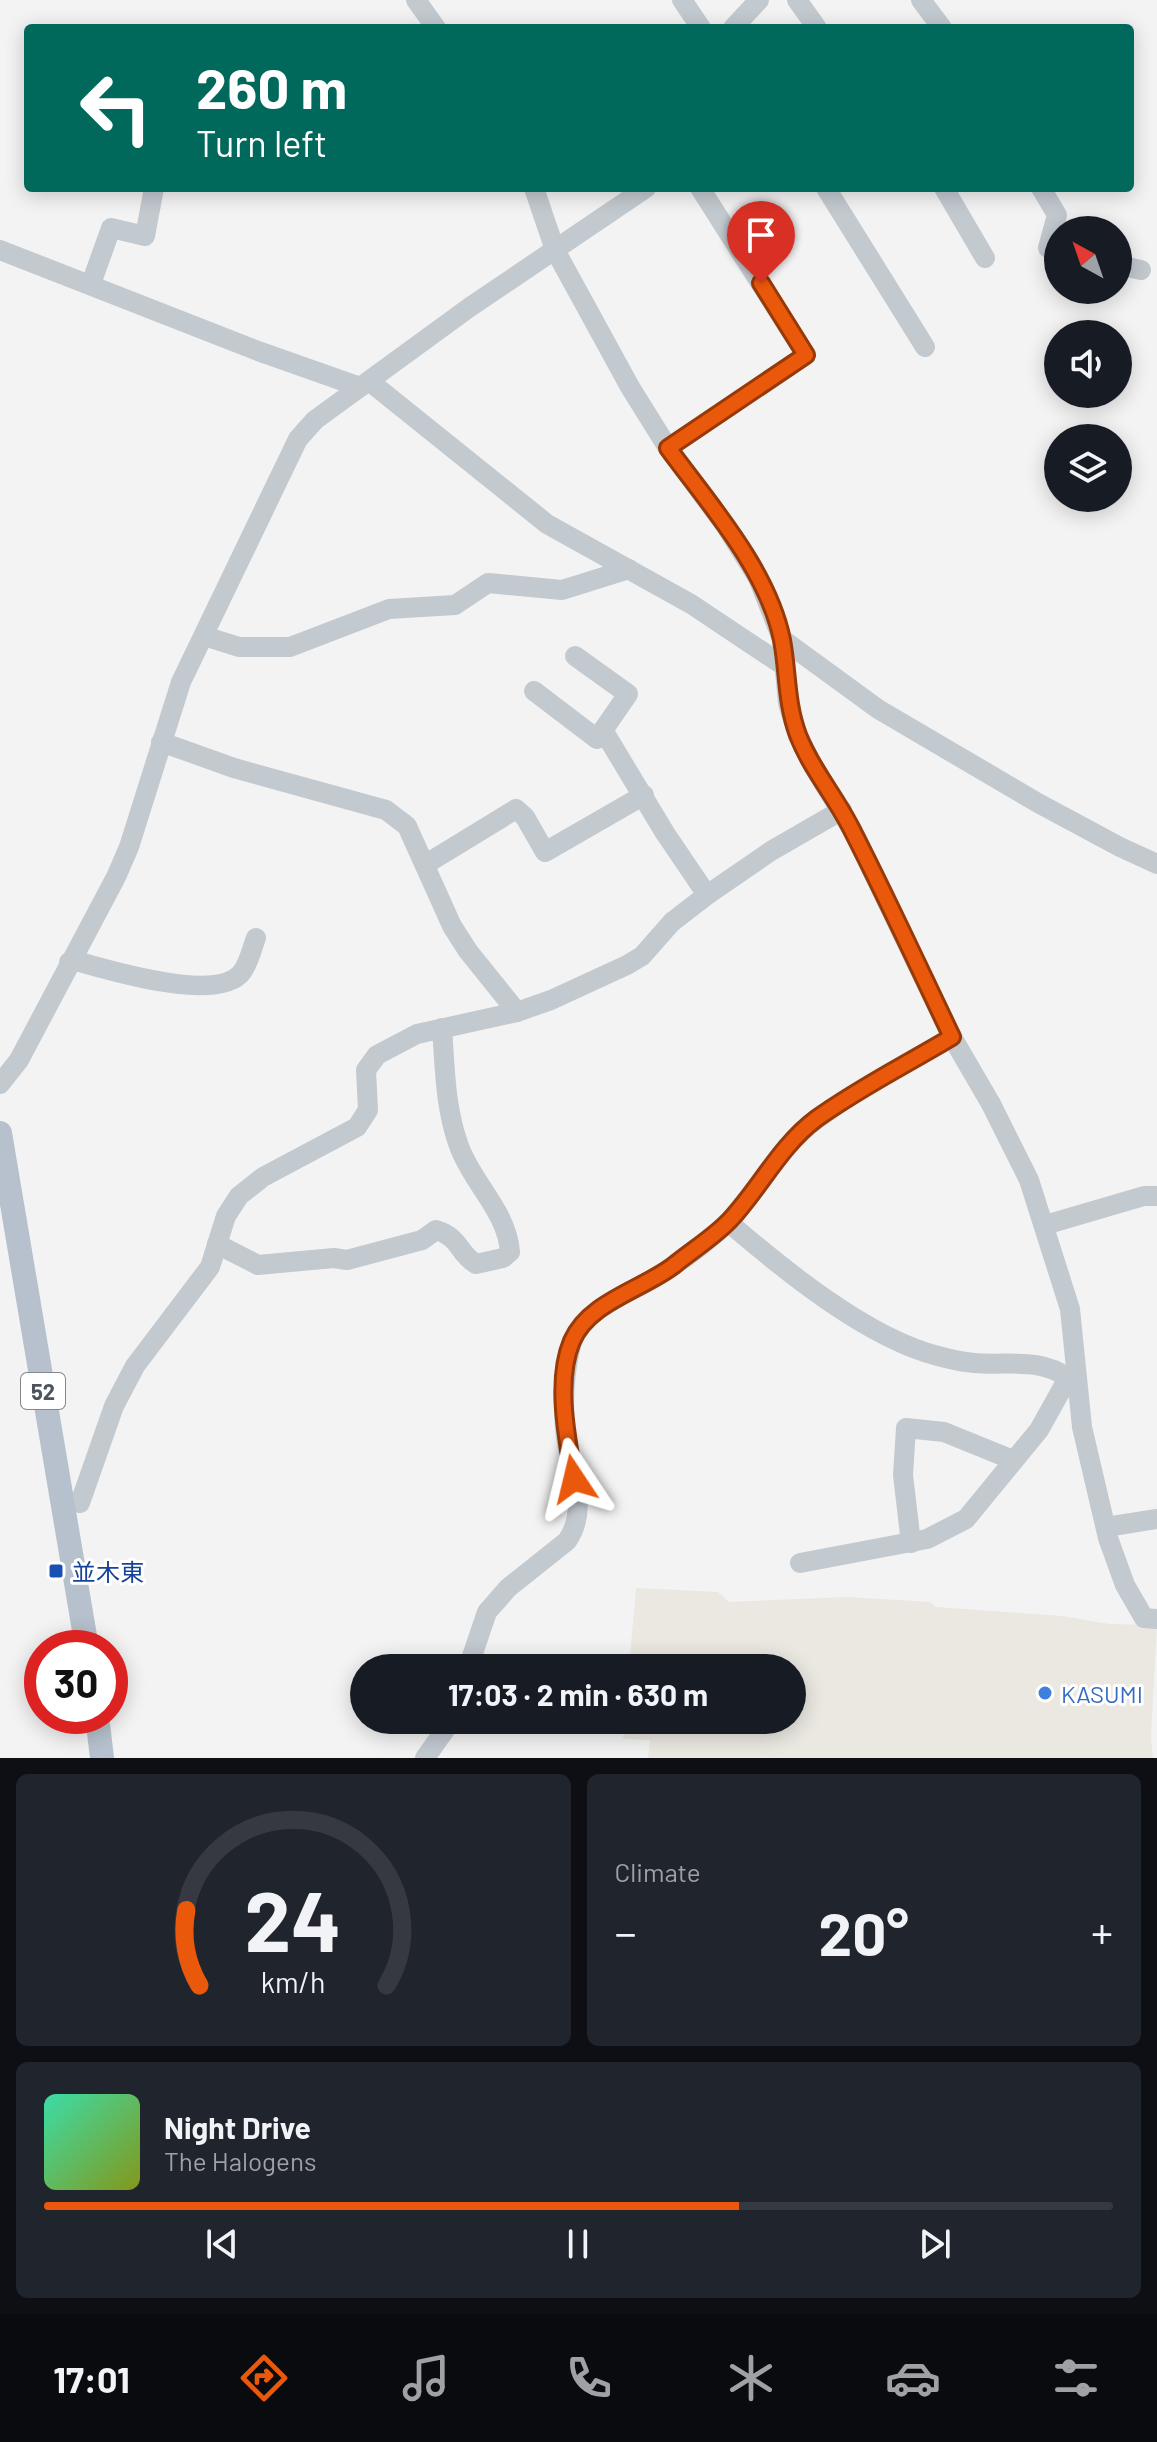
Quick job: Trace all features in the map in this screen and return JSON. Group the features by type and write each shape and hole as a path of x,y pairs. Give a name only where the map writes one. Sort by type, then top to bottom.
{"main road":[{"name":"52","path":"0,1133 4,1182 84,1630"},
{"path":"99,1734 102,1758"}],"street":[{"path":"416,0 433,24"},
{"path":"682,0 698,24"},
{"path":"737,24 759,0"},
{"path":"797,0 814,24"},
{"path":"921,0 939,24"},
{"path":"91,284 111,228 145,236 153,192"},
{"path":"535,192 555,250 630,387 758,578 782,639 788,703 798,736 813,766 842,810 952,1037 1018,1156 1045,1225 1070,1309 1072,1378 1106,1527 1125,1585 1144,1618 1157,1619"},
{"path":"0,1084 19,1060 116,877 129,847 181,682 298,439 315,420 470,307 640,192"},
{"path":"668,448 806,355 703,192"},
{"path":"828,192 925,347"},
{"path":"946,192 985,258"},
{"path":"1043,192 1057,216"},
{"path":"0,250 258,351 364,384 547,524 691,604 784,666"},
{"path":"1132,268 1141,270"},
{"path":"204,636 239,647 290,647 389,609 455,605 488,583 562,590 629,569"},
{"path":"782,639 878,709 1038,803 1157,864"},
{"path":"534,691 597,739 628,694 575,656"},
{"path":"603,730 665,833 707,895"},
{"path":"161,742 234,768 386,810 407,826 452,926 517,1012"},
{"path":"426,864 516,809 525,817 545,852 644,795"},
{"path":"80,1503 114,1406 135,1366 210,1267 226,1216 239,1196 263,1177 357,1127 368,1110 366,1070 377,1055 417,1034 517,1012 551,1000 627,965 642,956 672,922 707,895 771,851 842,810"},
{"path":"69,962 80,962 150,982 223,985 241,974 256,938"},
{"path":"217,1244 258,1265 334,1258 347,1260 422,1240 436,1230 451,1235 467,1259 476,1264 503,1258 510,1252 491,1198 459,1147 447,1098 442,1028"},
{"path":"473,1654 487,1612 508,1588 567,1541 574,1531 578,1504 565,1431 564,1384 572,1342 584,1322 621,1296 663,1273 728,1222 794,1139 815,1120 952,1037"},
{"path":"1045,1225 1144,1196 1157,1196"},
{"path":"728,1222 766,1254 867,1326 897,1341 936,1356 973,1363 1039,1364 1055,1368 1072,1378"},
{"path":"800,1563 927,1539 966,1519 1039,1430 1072,1378"},
{"path":"911,1543 903,1475 906,1428 944,1432 1013,1460"},
{"path":"1106,1527 1157,1519"},
{"path":"425,1758 442,1734"}],"shaded area":[{"path":"636,1588 718,1592 729,1602 847,1597 930,1602 936,1607 1062,1616 1109,1624 1157,1625 1151,1737 1153,1758 648,1758 650,1740 623,1739 624,1734 806,1734 806,1654 630,1654"}],"place":[{"name":"並木東","path":"56,1571"},
{"name":"KASUMI","path":"1045,1693"}],"route":[{"path":"574,1479 565,1431 564,1384 572,1342 584,1322 621,1296 663,1273 728,1222 794,1139 815,1120 952,1037 853,831 798,736 788,703 782,639 758,578 725,525 668,448 806,355 761,283"}]}
